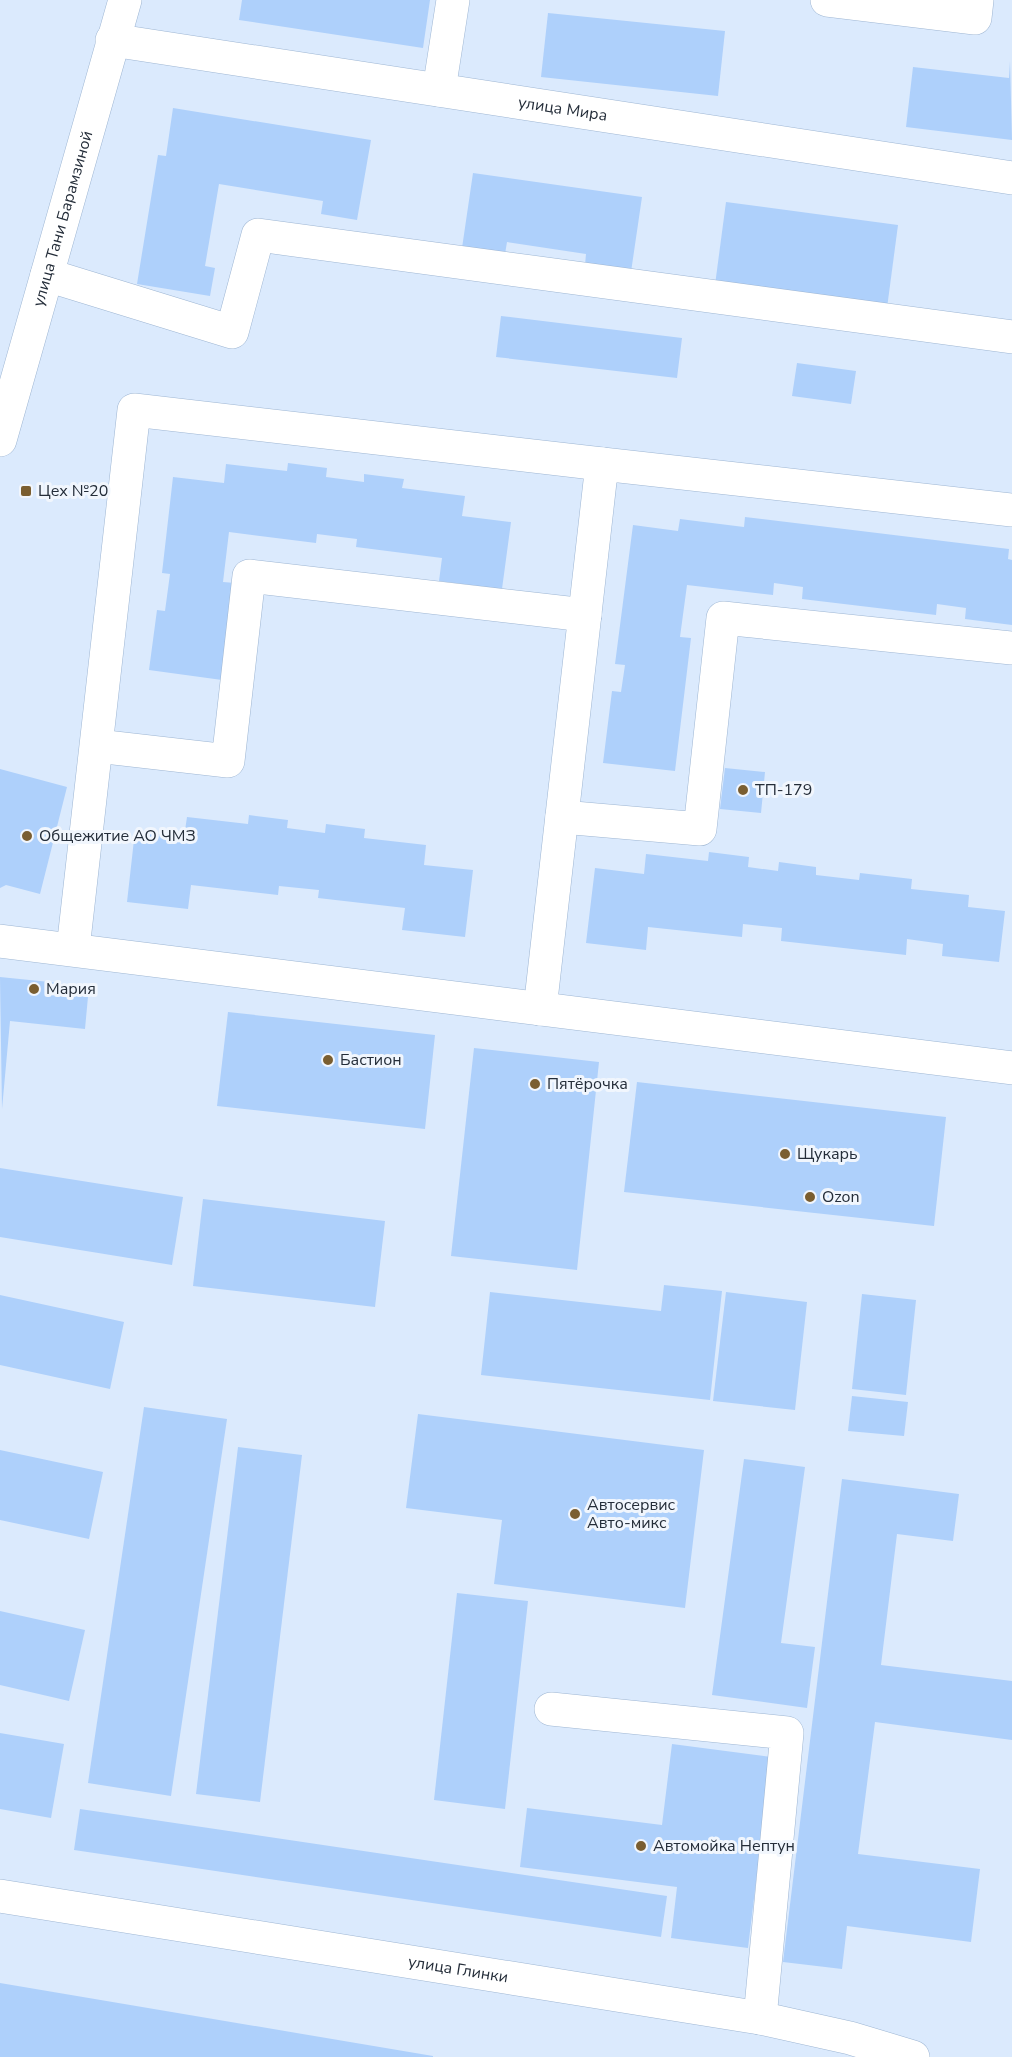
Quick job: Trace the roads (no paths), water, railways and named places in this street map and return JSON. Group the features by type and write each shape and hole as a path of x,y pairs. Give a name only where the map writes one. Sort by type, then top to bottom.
{"street":[{"name":"улица Тани Барамзиной","path":"0,440 125,0"},
{"path":"439,90 453,0"},
{"path":"827,0 975,18 978,0"},
{"name":"улица Мира","path":"112,40 1012,178"},
{"path":"47,275 232,332 258,235 1012,337"},
{"path":"73,949 134,410 1012,510"},
{"path":"540,1009 602,464"},
{"path":"97,746 228,761 249,576 585,615"},
{"path":"562,817 700,829 723,618 1012,648"},
{"path":"0,941 1012,1068"},
{"path":"551,1709 787,1733 760,2018"},
{"name":"улица Глинки","path":"0,1896 760,2018 850,2038 913,2057"}],"place":[{"name":"Цех №20","path":"26,491"},
{"name":"ТП-179","path":"743,790"},
{"name":"Общежитие АО ЧМЗ","path":"27,836"},
{"name":"Мария","path":"34,989"},
{"name":"Бастион","path":"328,1060"},
{"name":"Пятёрочка","path":"535,1084"},
{"name":"Щукарь","path":"785,1154"},
{"name":"Ozon","path":"810,1197"},
{"name":"Автосервис Авто-микс","path":"575,1514"},
{"name":"Автомойка Нептун","path":"641,1846"}]}
